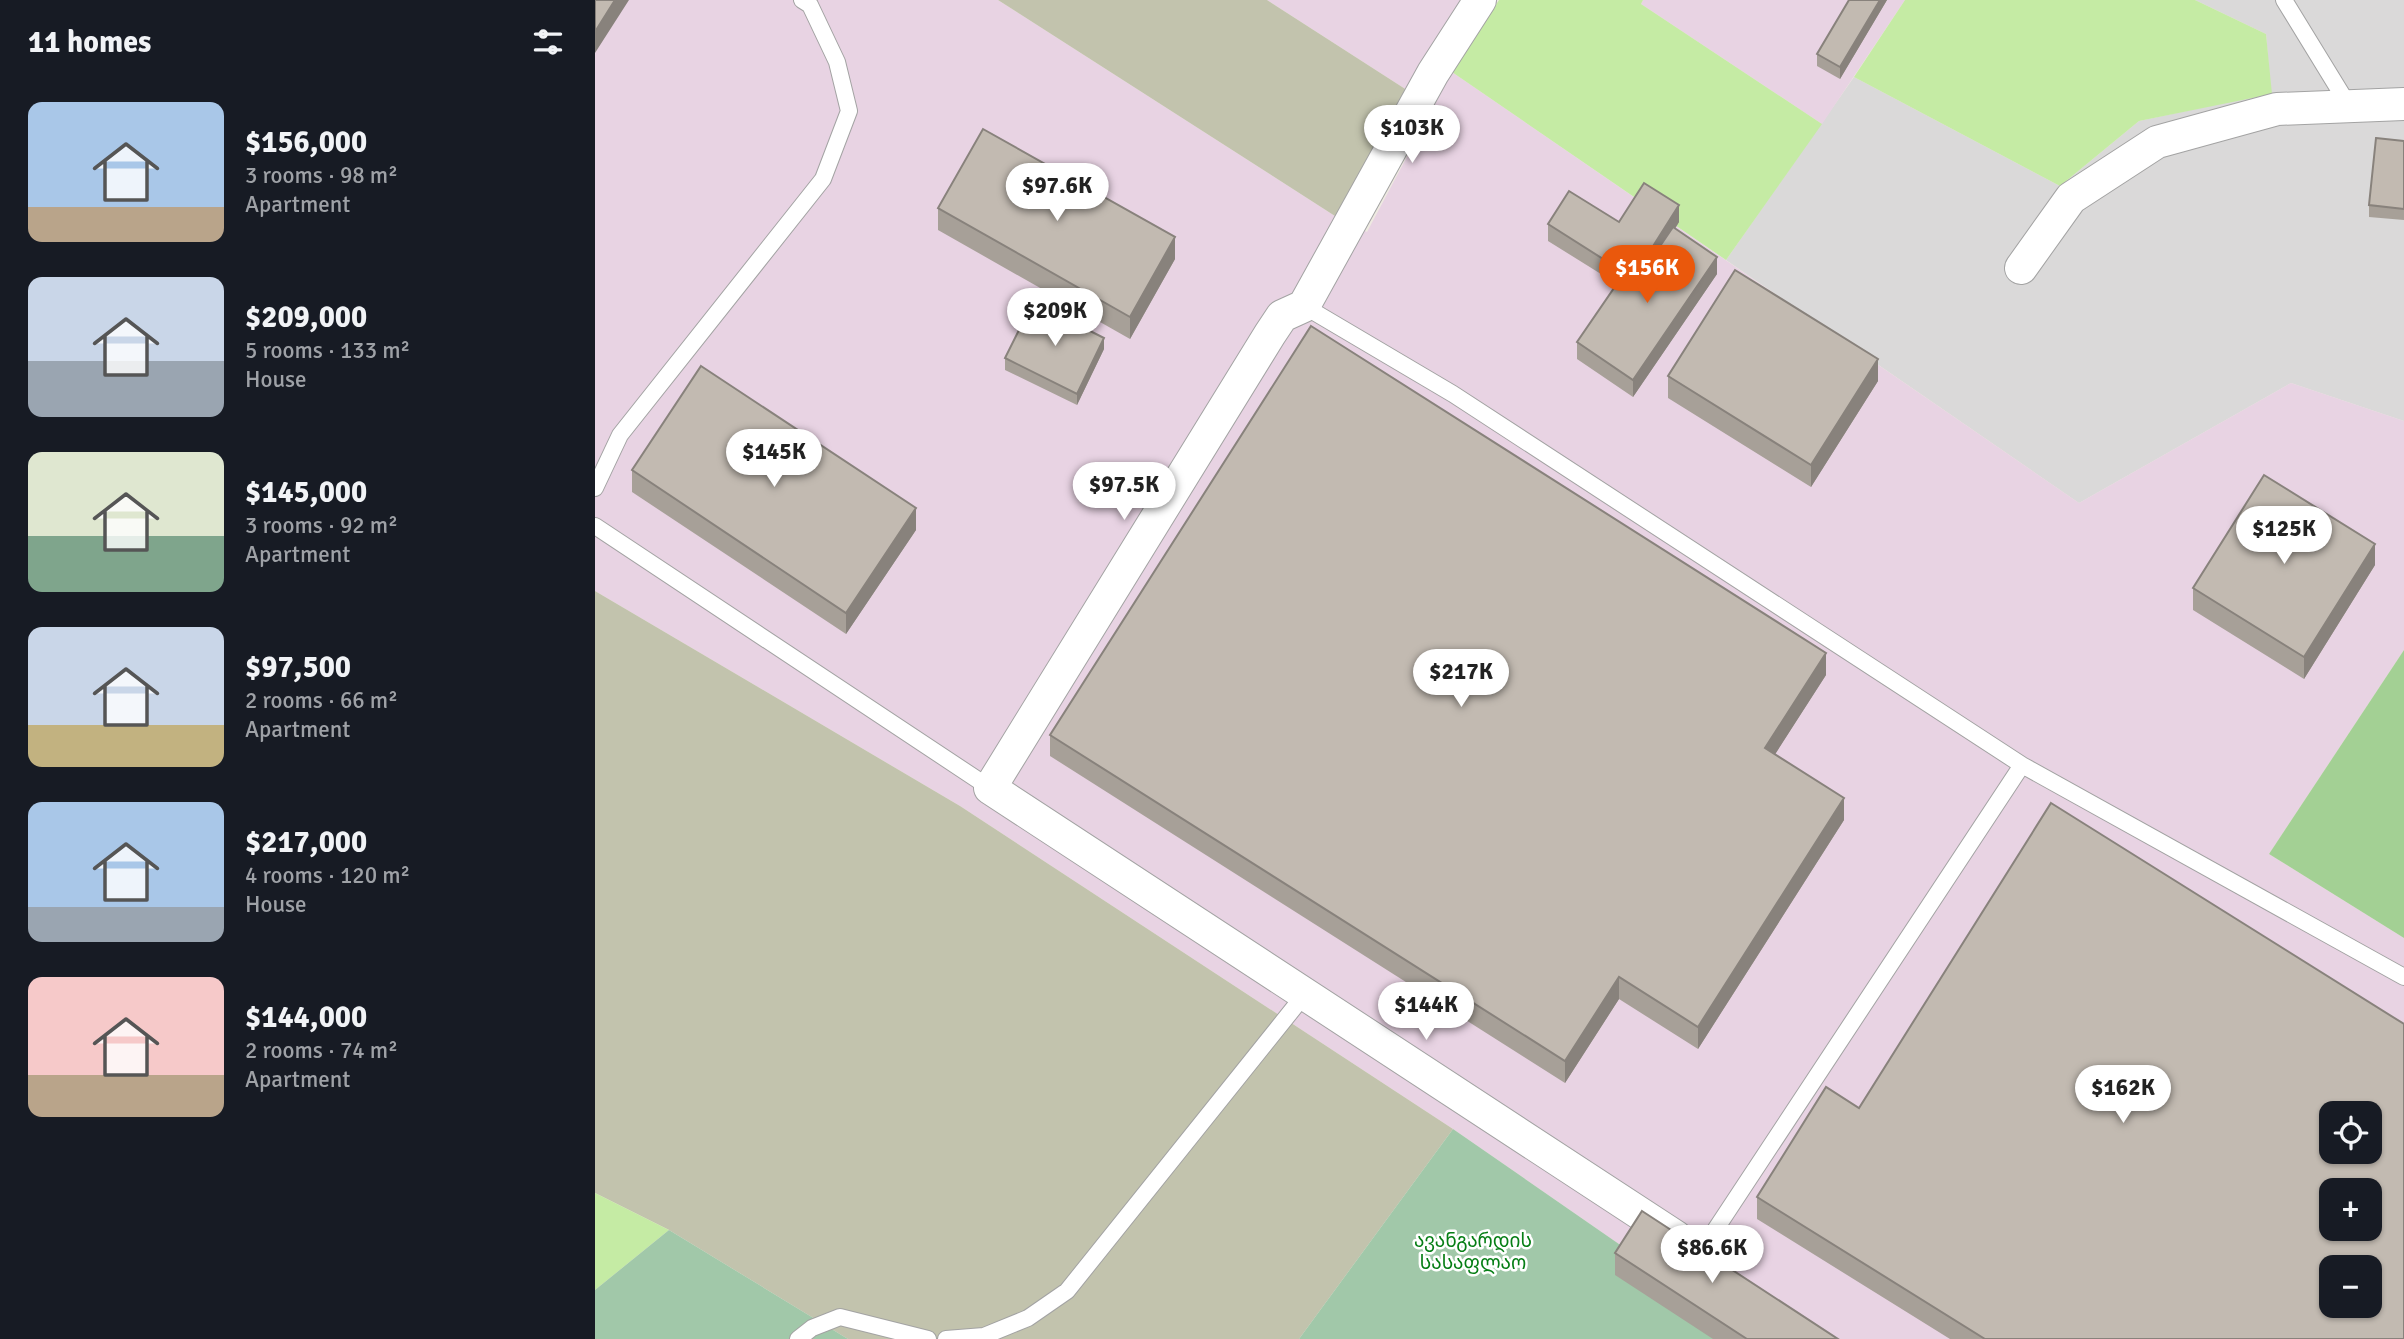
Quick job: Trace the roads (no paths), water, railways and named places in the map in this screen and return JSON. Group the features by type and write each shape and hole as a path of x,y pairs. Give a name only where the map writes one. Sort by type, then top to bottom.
{"street":[{"path":"1480,0 1433,73 1304,306 1282,316 1270,334 991,788 1711,1261"},
{"path":"2021,268 2071,198 2157,142 2277,109 2404,104"}],"lane":[{"path":"595,488 620,435 823,179 849,111 837,62 810,5 802,0"},
{"path":"2284,0 2349,106"},
{"path":"1304,306 1453,394 2022,765 2404,977"},
{"path":"595,526 991,788"},
{"path":"1711,1261 2022,765"},
{"path":"946,1339 984,1336 1028,1318 1067,1291 1304,994"},
{"path":"798,1339 812,1328 840,1317 928,1339"}],"park label":[{"name":"ავანგარდის სასაფლაო","path":"1473,1251"}]}
